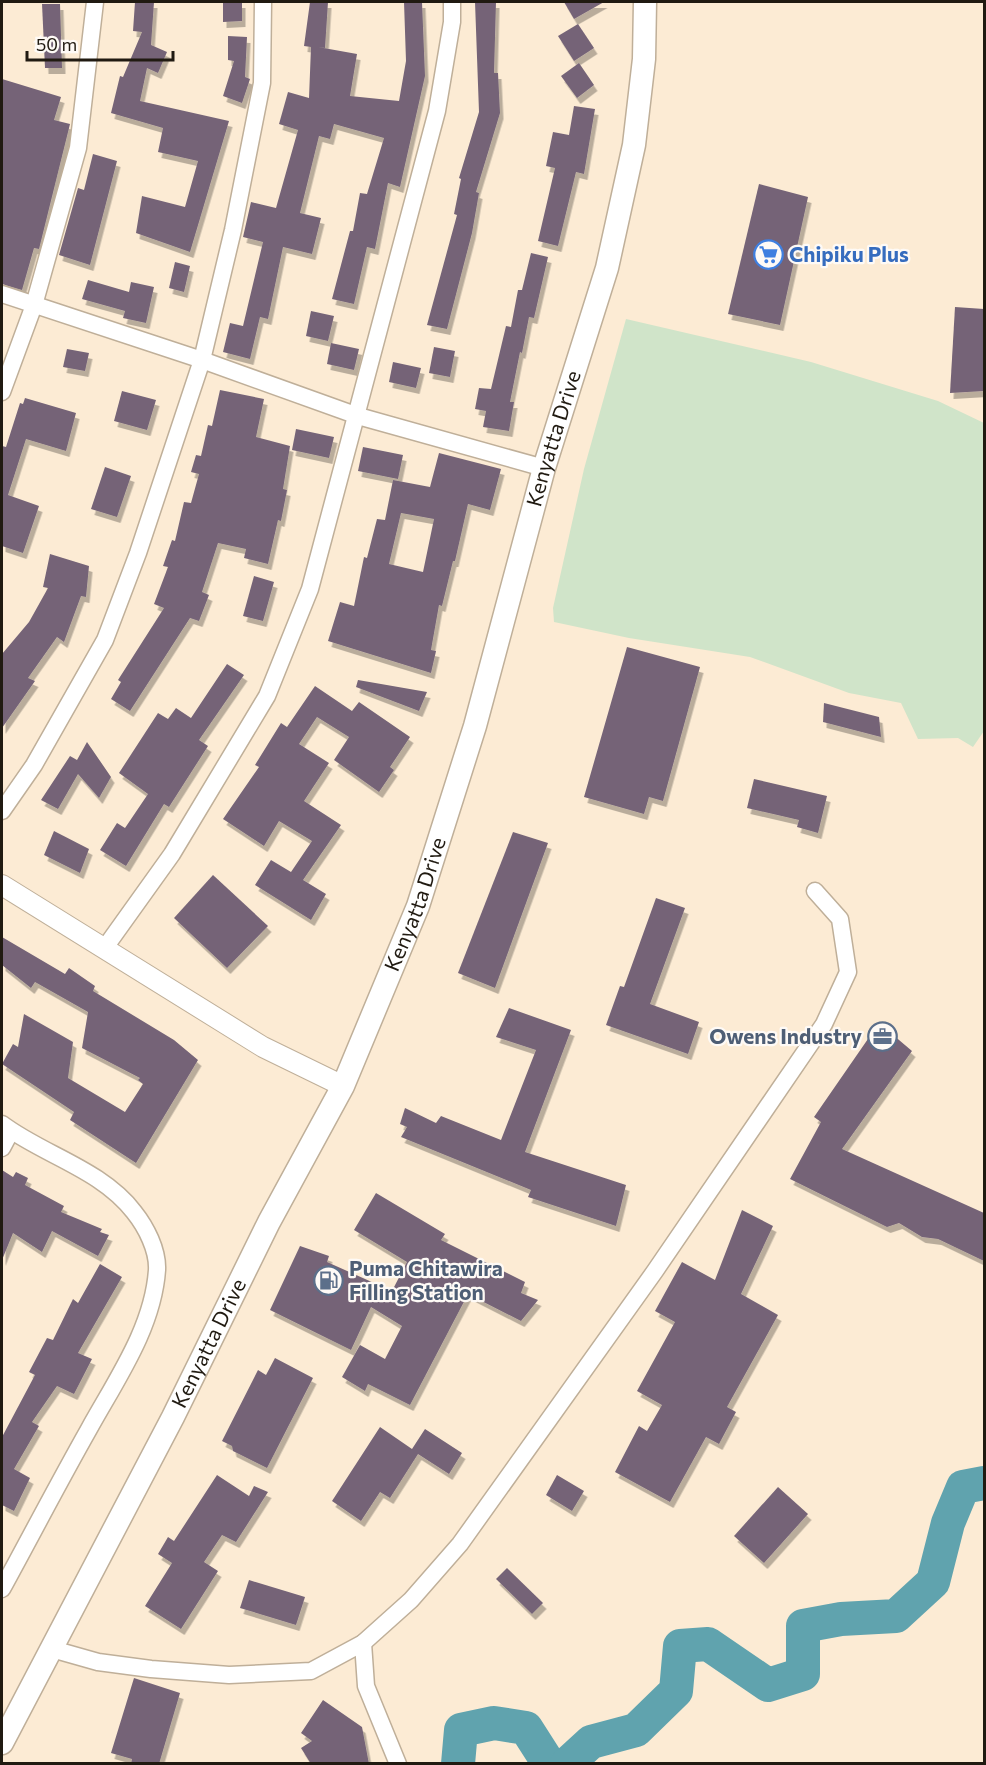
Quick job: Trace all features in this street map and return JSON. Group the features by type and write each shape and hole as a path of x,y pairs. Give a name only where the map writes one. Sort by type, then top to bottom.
{"main road":[{"name":"Kenyatta Drive","path":"2,1743 173,1417 269,1222 343,1086 418,906 478,715 544,468 607,268 632,156 644,59 645,2"}],"street":[{"path":"2,392 34,305 78,148 95,2"},
{"path":"2,811 34,765 105,640 138,553 202,360 233,230 262,83 263,2"},
{"path":"104,949 172,854 267,696 310,589 358,416 437,111 452,22 452,2"},
{"path":"2,294 202,360 358,416 544,468"},
{"path":"2,885 263,1047 343,1086"},
{"path":"52,1649 98,1662 229,1675 311,1671 363,1643 411,1600 460,1544 655,1271 824,1024 848,972 840,920 815,891"},
{"path":"2,1148 6,1128 55,1153 115,1192 144,1225 155,1255 157,1269 146,1321 120,1374 2,1589"},
{"path":"363,1643 366,1686 398,1764"}],"green space":[{"path":"626,319 811,362 938,401 984,423 984,731 973,747 958,738 918,739 901,703 849,693 750,657 629,638 554,622 553,608 584,469"}],"building":[{"path":"135,2 154,2 151,45 167,52 158,73 147,68 140,101 229,121 190,252 136,233 142,196 185,207 198,161 158,152 163,128 111,113 120,76 123,77 142,32 133,31"},
{"path":"223,2 242,2 242,21 223,22"},
{"path":"310,2 328,2 325,48 318,47 357,54 350,96 399,101 406,61 404,2 422,2 425,76 400,187 388,183 375,249 367,247 354,304 332,299 350,231 353,231 360,193 367,194 384,138 334,124 330,139 319,136 300,213 321,218 312,254 283,247 268,319 260,317 250,359 223,352 230,323 243,326 263,242 243,237 251,202 276,208 298,130 279,124 288,92 309,98 311,47 304,46"},
{"path":"475,2 496,2 494,73 498,73 500,113 476,192 479,193 472,233 447,329 427,325 457,215 454,214 461,179 459,178 479,112"},
{"path":"564,2 604,2 574,19"},
{"path":"42,4 60,4 62,68 45,68"},
{"path":"578,24 594,48 574,61 558,36"},
{"path":"228,36 247,37 245,77 250,79 242,103 223,96 234,61 228,60"},
{"path":"579,63 594,85 577,98 561,76"},
{"path":"2,79 61,97 54,120 70,124 39,249 34,248 22,290 2,284"},
{"path":"574,106 595,109 584,174 576,172 558,246 538,241 555,168 546,166 553,132 569,135"},
{"path":"93,154 117,161 90,265 59,255 78,188 84,190"},
{"name":"Chipiku Plus","path":"759,184 808,197 780,325 728,314"},
{"path":"531,253 548,257 534,318 529,317 522,353 520,352 510,402 514,402 509,431 483,427 486,411 475,409 479,388 491,389 506,326 511,327 518,290 522,290"},
{"path":"175,262 190,266 184,292 169,288"},
{"path":"88,280 129,292 131,282 154,287 146,323 123,318 125,311 82,299"},
{"path":"955,307 984,309 984,391 950,393"},
{"path":"311,311 334,316 328,341 306,336"},
{"path":"331,343 359,349 354,370 327,364"},
{"path":"434,347 455,351 450,377 429,373"},
{"path":"67,349 89,353 85,371 63,367"},
{"path":"393,362 421,368 416,388 389,382"},
{"path":"220,390 264,399 256,437 290,446 283,489 287,490 281,521 278,520 268,564 244,558 246,549 218,543 202,592 209,595 199,621 190,618 130,711 111,699 121,682 118,680 164,608 154,604 168,567 163,566 172,540 175,541 184,502 191,503 199,474 191,472 196,455 201,456 208,425 212,426"},
{"path":"122,391 156,400 147,430 114,421"},
{"path":"25,398 76,413 66,451 26,439 8,495 39,506 23,553 2,546 2,446 6,447 20,403 23,404"},
{"path":"296,429 334,437 329,458 292,450"},
{"path":"363,447 403,455 398,479 358,471"},
{"path":"439,453 501,469 490,510 468,504 455,561 453,561 442,606 439,605 431,650 436,651 431,673 328,641 340,602 354,606 364,557 367,558 377,519 385,520 393,480 430,487","holes":["401,513 434,519 423,572 389,564"]},
{"path":"105,467 131,476 117,517 91,509"},
{"path":"50,554 89,566 86,597 81,596 64,642 57,637 28,678 35,681 2,728 2,654 29,622 48,588 43,587"},
{"path":"254,576 274,582 263,621 243,616"},
{"path":"627,647 700,667 663,801 649,797 644,814 584,797"},
{"path":"227,664 244,675 199,740 208,746 169,807 164,804 126,866 100,850 117,823 125,828 148,794 119,773 158,713 168,719 176,708 191,718"},
{"path":"358,680 427,692 419,711 356,687"},
{"path":"315,686 352,711 359,702 410,737 390,767 394,770 379,792 334,760 349,737 317,717 299,744 329,763 304,801 341,825 303,880 326,894 311,920 255,885 271,860 291,872 312,841 279,821 264,846 223,819 259,767 255,765 281,723 287,727"},
{"path":"824,703 879,717 881,737 823,722"},
{"path":"87,742 111,777 99,798 78,774 58,809 41,800 70,756 77,760"},
{"path":"754,779 827,796 818,833 797,827 799,820 747,808"},
{"path":"54,831 89,849 80,873 44,855"},
{"path":"513,832 548,843 495,988 458,973"},
{"path":"213,875 268,926 227,968 174,918"},
{"path":"656,898 685,908 650,1004 699,1022 688,1054 606,1025 620,986 624,987"},
{"path":"2,937 65,974 69,968 95,986 93,991 174,1040 198,1060 136,1163 70,1120 74,1112 2,1064 13,1044 18,1047 24,1014 73,1042 68,1078 125,1112 143,1084 138,1080 140,1078 82,1048 88,1012 35,982 31,988 2,965"},
{"path":"509,1008 571,1030 525,1152 626,1185 616,1226 528,1197 531,1190 401,1137 407,1127 400,1124 405,1108 436,1123 441,1116 501,1140 536,1050 496,1037"},
{"path":"879,1023 912,1051 842,1149 984,1213 984,1261 938,1239 922,1237 899,1223 887,1227 790,1179 821,1122 814,1117"},
{"path":"2,1170 13,1177 16,1172 28,1178 25,1185 64,1206 61,1212 102,1229 100,1232 109,1235 98,1256 52,1231 42,1252 13,1233 2,1260"},
{"path":"376,1193 445,1234 441,1240 525,1282 521,1293 538,1300 521,1321 468,1294 410,1405 368,1384 365,1391 342,1377 360,1345 385,1359 402,1326 371,1307 351,1350 270,1310 300,1246 329,1256 327,1262 392,1291 407,1262 354,1230"},
{"path":"742,1210 773,1226 741,1294 778,1315 727,1407 736,1412 719,1444 706,1437 670,1502 615,1472 639,1426 647,1431 662,1405 637,1391 675,1322 655,1311 682,1262 715,1280"},
{"path":"100,1264 122,1277 78,1353 92,1359 74,1394 57,1386 32,1422 39,1426 14,1469 30,1478 14,1511 2,1505 2,1437 35,1375 29,1372 47,1338 53,1340 73,1299 78,1303"},
{"path":"275,1358 313,1378 267,1468 233,1451 232,1446 222,1441 258,1370 266,1375"},
{"path":"380,1427 412,1449 425,1429 462,1453 449,1474 418,1454 390,1498 380,1492 361,1521 332,1501"},
{"path":"217,1475 249,1496 254,1486 268,1492 236,1542 222,1535 204,1562 218,1571 181,1629 145,1606 172,1563 158,1554 168,1537 174,1541"},
{"path":"557,1475 584,1491 572,1511 546,1495"},
{"path":"778,1487 808,1514 764,1563 734,1536"},
{"path":"507,1568 543,1603 532,1614 496,1579"},
{"path":"249,1580 305,1597 296,1625 240,1608"},
{"path":"134,1678 180,1693 159,1764 131,1764 132,1759 111,1753"},
{"path":"323,1700 362,1727 369,1764 311,1764 301,1748 312,1741 301,1733"}],"waterway":[{"path":"567,1764 591,1742 636,1730 676,1691 680,1646 708,1644 768,1685 803,1674 803,1626 841,1619 896,1616 933,1582 948,1523 963,1487 984,1483"},
{"path":"458,1764 461,1730 494,1723 526,1728 549,1764"}],"place":[{"name":"Chipiku Plus","path":"768,255"},
{"name":"Owens Industry","path":"883,1037"},
{"name":"Puma Chitawira Filling Station","path":"328,1281"}]}
